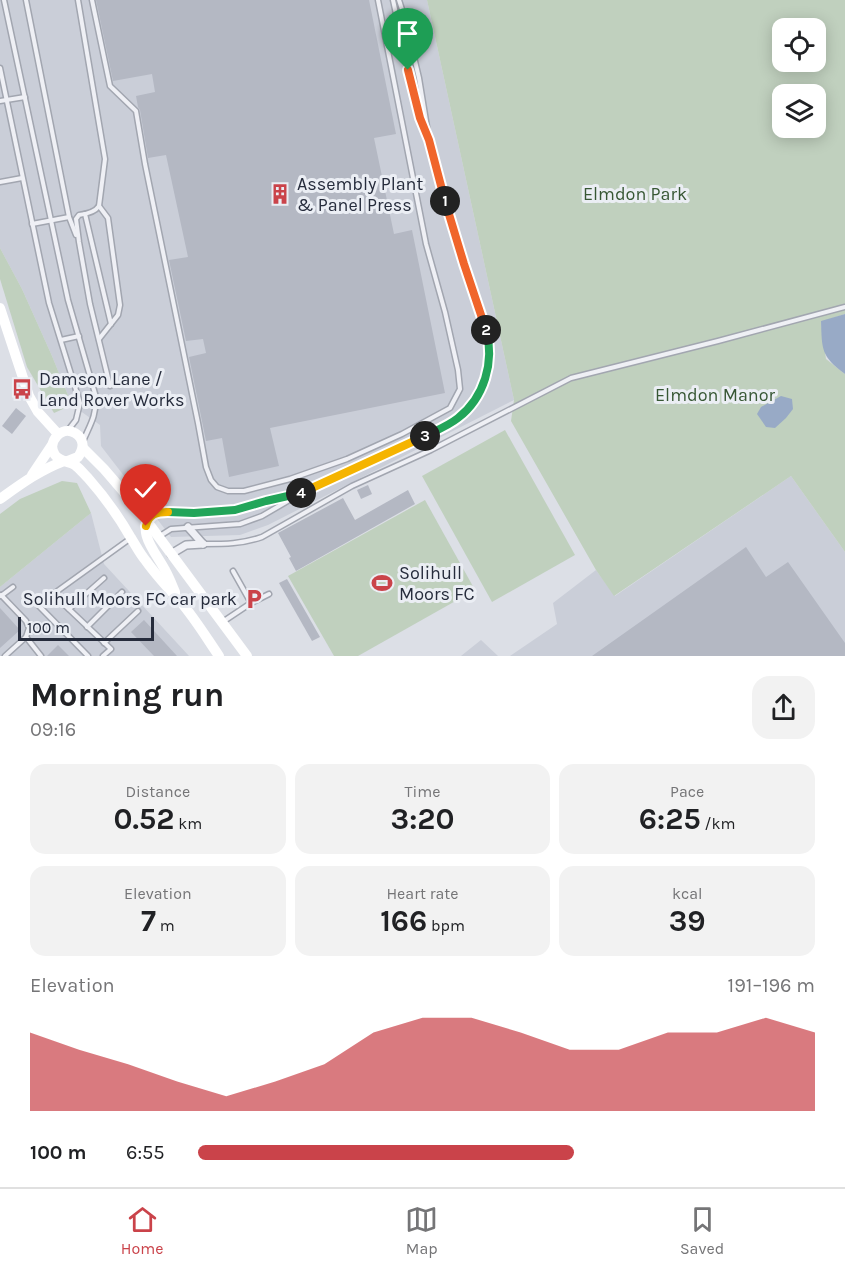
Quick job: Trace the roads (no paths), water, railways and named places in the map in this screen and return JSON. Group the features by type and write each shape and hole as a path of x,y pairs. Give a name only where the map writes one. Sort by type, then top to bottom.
{"street":[{"path":"0,308 29,396 38,412 63,432 77,435 83,446 135,505 150,518 159,537 247,656"},
{"path":"31,477 53,441 63,432"},
{"path":"52,446 55,455 76,466 101,492 158,579 201,628 219,656"},
{"path":"0,499 51,466 78,457 83,446"},
{"path":"150,518 147,538 150,547 164,568 179,601"},
{"path":"188,527 203,544"},
{"path":"129,534 147,538 159,537"},
{"path":"171,554 186,545 203,544"}],"lane":[{"path":"4,0 68,300 96,397 94,419 83,446"},
{"path":"26,0 69,216 79,242"},
{"path":"78,0 105,159 99,206 96,210 79,215 76,219 90,304 110,386"},
{"path":"92,0 110,86 136,111 206,467 217,488 244,491 290,479 347,459 402,434 450,408 460,389 445,312 426,244 378,0"},
{"path":"393,0 413,92 429,140"},
{"path":"159,537 171,529 240,524 262,516 298,495 456,420 468,409 478,394 489,363 488,333 454,232 429,140 419,78 399,0"},
{"path":"0,68 49,303 80,403 76,420 63,432"},
{"path":"0,101 25,97"},
{"path":"0,182 22,178"},
{"path":"99,206 108,218 120,305 118,315 99,339"},
{"path":"85,214 111,324"},
{"path":"32,224 69,216"},
{"path":"203,544 234,544 262,537 352,486 431,450 571,378 845,307"},
{"path":"61,340 79,336"},
{"path":"150,518 162,512 194,513 235,510 298,495"},
{"path":"88,656 38,605 129,534"},
{"path":"233,571 251,603"},
{"path":"69,609 104,578"},
{"path":"5,656 26,637 29,628 26,621 0,596 13,587"},
{"path":"87,627 122,592"},
{"path":"53,594 111,649 103,656"},
{"path":"222,623 269,594"},
{"path":"104,643 138,611"},
{"path":"26,637 41,656"}],"water":[{"path":"845,314 845,374 831,362 824,352 821,321"},
{"path":"781,396 792,399 793,409 775,428 766,427 757,414 761,407"}],"place":[{"name":"Assembly Plant & Panel Press","path":"280,194"},
{"name":"Damson Lane / Land Rover Works","path":"22,389"},
{"name":"Solihull Moors FC","path":"382,583"},
{"name":"Solihull Moors FC car park","path":"254,599"}],"park label":[{"name":"Elmdon Park","path":"635,194"},
{"name":"Elmdon Manor","path":"715,395"}]}
